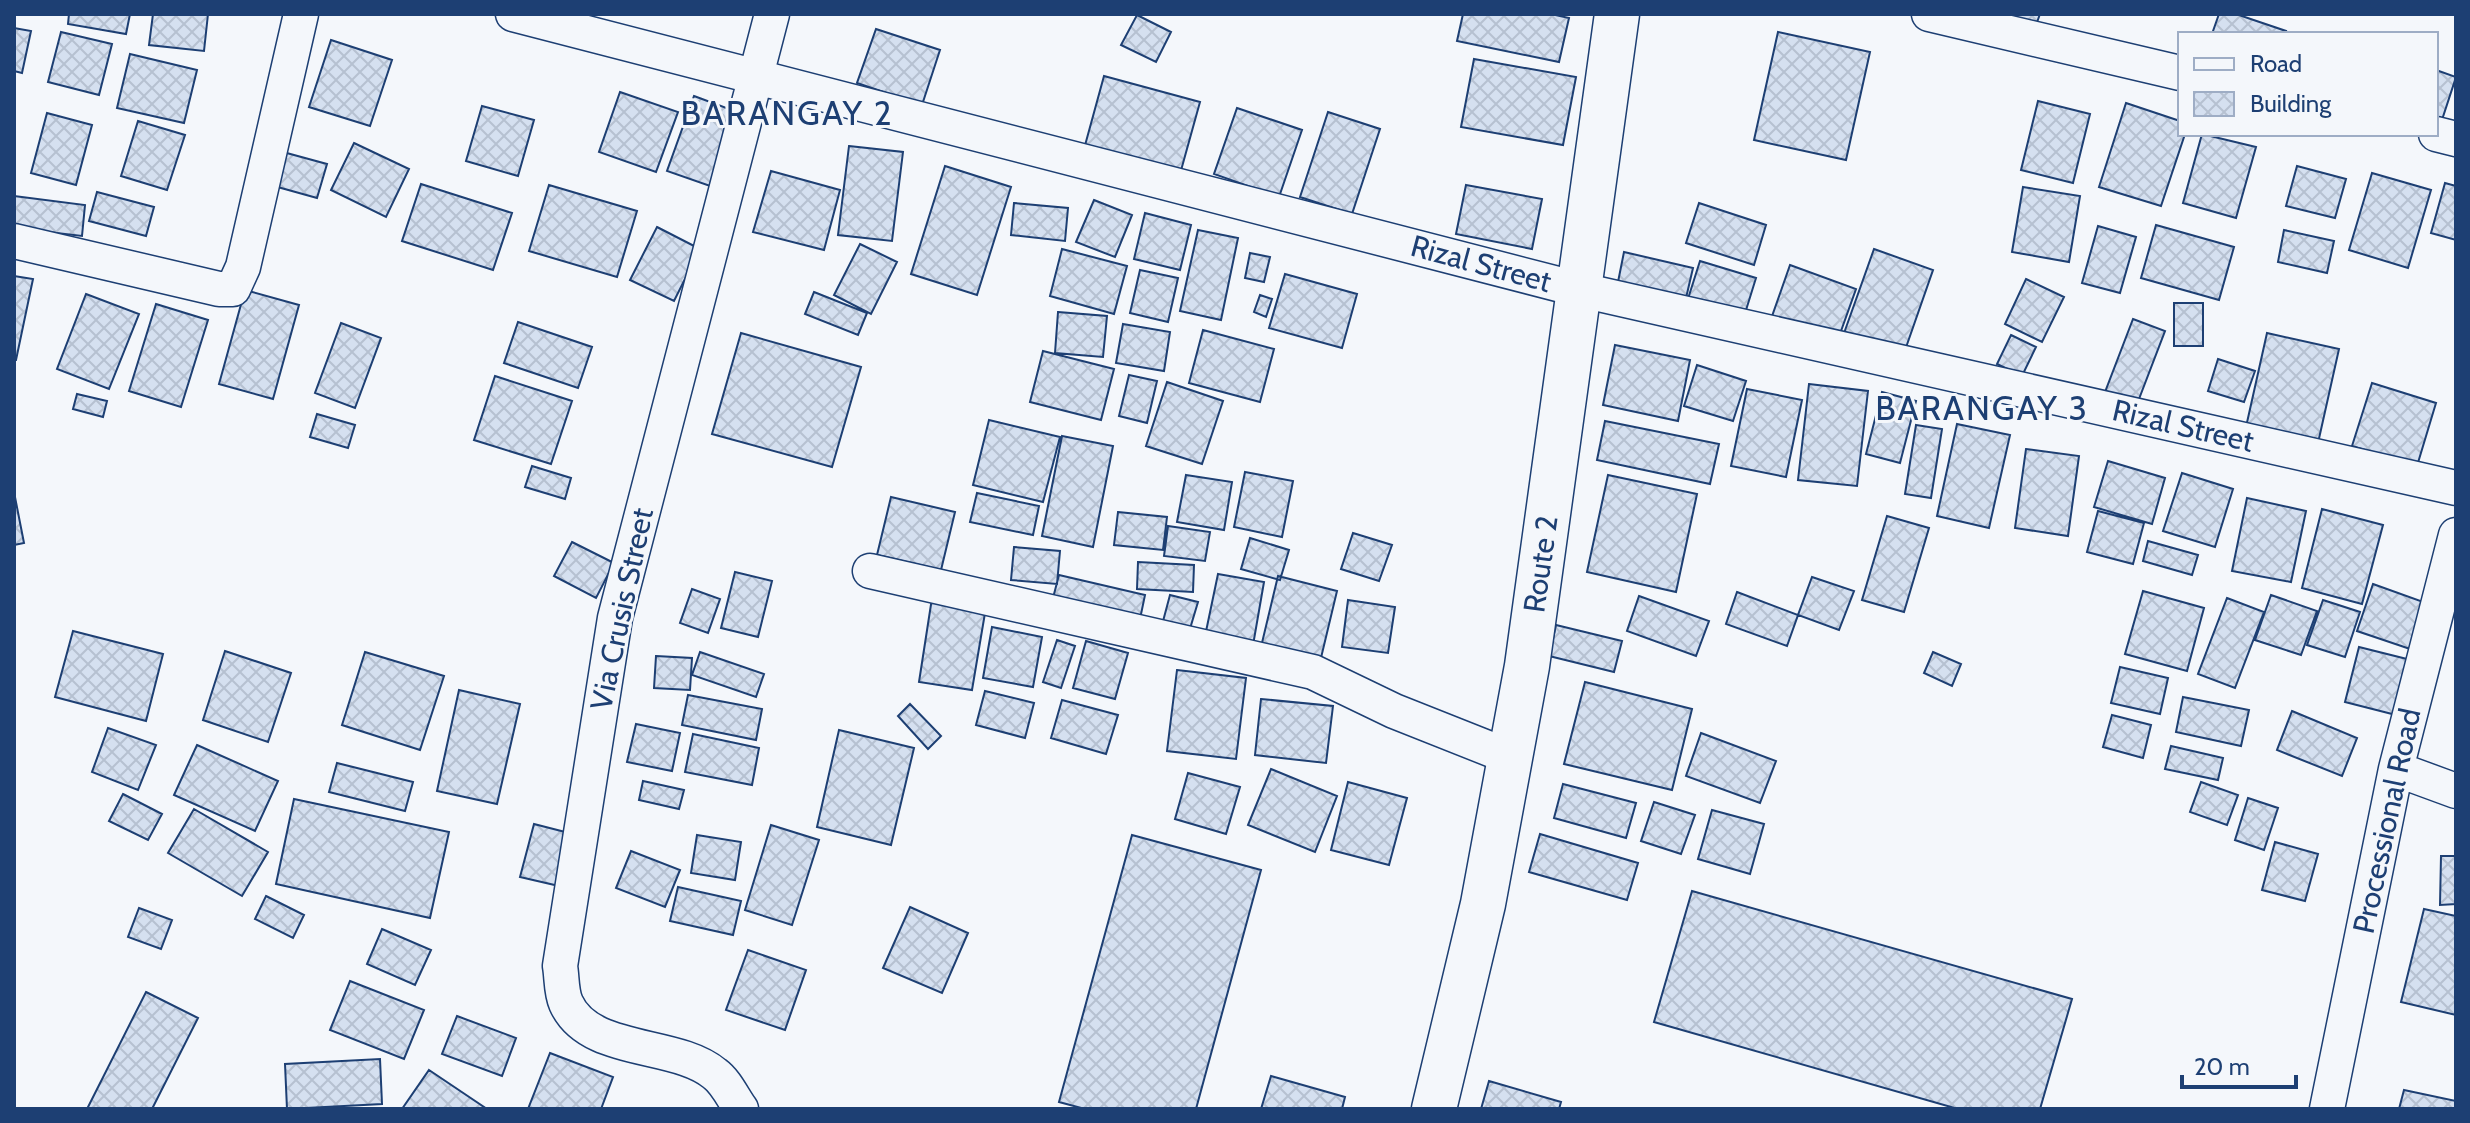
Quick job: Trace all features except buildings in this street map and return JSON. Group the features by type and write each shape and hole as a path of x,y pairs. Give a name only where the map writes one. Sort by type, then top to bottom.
{"highway":[{"name":"Route 2","path":"1434,1109 1483,904 1527,666 1617,14"}],"street":[{"path":"14,241 219,289 233,289 243,267 301,14"},
{"name":"Rizal Street","path":"513,14 755,74 1581,290 2456,488"},
{"name":"Via Crusis Street","path":"741,1109 717,1075 696,1061 625,1043 578,1022 565,1002 560,966 615,618 772,14"},
{"path":"1929,14 2178,73"},
{"name":"Processional Road","path":"2327,1109 2396,769 2456,535"},
{"path":"870,571 1313,672 1394,711 1510,757"},
{"path":"2396,769 2456,791"}],"district":[{"name":"BARANGAY 2","path":"787,113"},
{"name":"BARANGAY 3","path":"1982,408"}]}
